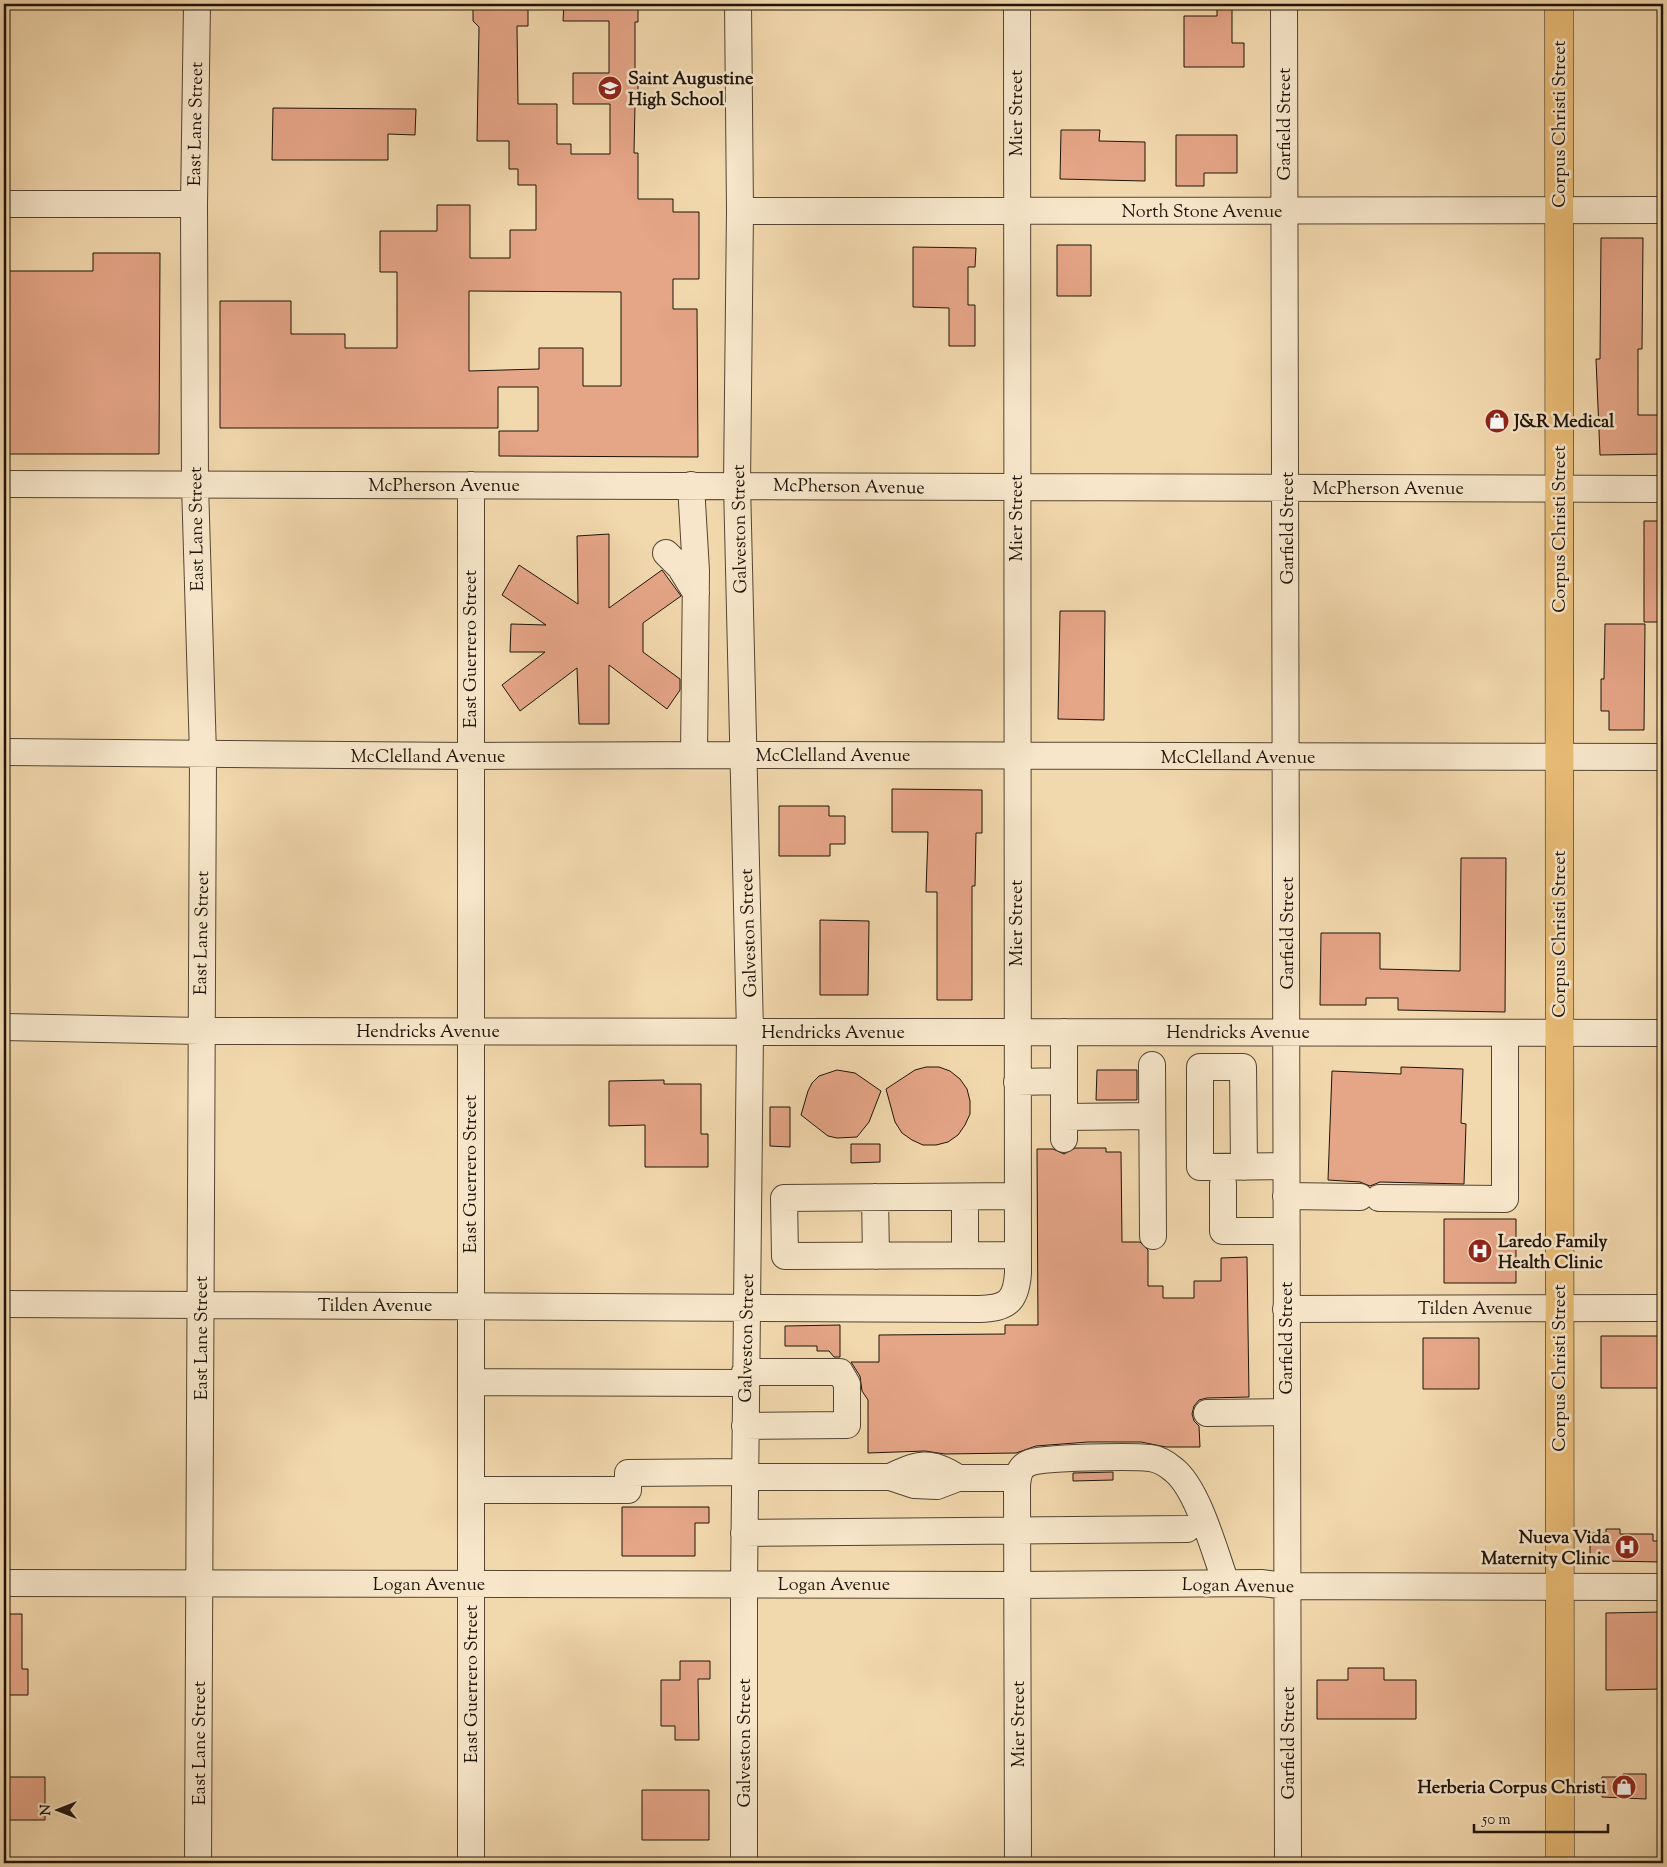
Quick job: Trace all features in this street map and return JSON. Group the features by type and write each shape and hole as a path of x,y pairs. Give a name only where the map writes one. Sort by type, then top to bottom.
{"main road":[{"name":"Corpus Christi Street","path":"1559,4 1560,1863"}],"street":[{"name":"East Lane Street","path":"197,4 194,204 195,484 203,754 200,1031 201,1304 198,1863"},
{"name":"Galveston Street","path":"738,4 740,211 737,484 750,1032 744,1533 744,1863"},
{"name":"Mier Street","path":"1016,4 1016,1032 1018,1255"},
{"name":"Garfield Street","path":"1284,4 1287,487 1286,1412 1288,1863"},
{"path":"4,204 194,204"},
{"name":"North Stone Avenue","path":"740,211 1663,210"},
{"name":"McPherson Avenue","path":"4,484 737,484 1016,488 1663,489"},
{"name":"East Guerrero Street","path":"470,485 471,1863"},
{"path":"691,485 696,593 694,755"},
{"path":"666,553 680,567 696,593"},
{"name":"McClelland Avenue","path":"4,752 470,756 1663,757"},
{"name":"Hendricks Avenue","path":"4,1027 200,1031 1663,1033"},
{"path":"1064,1032 1064,1128 1152,1116"},
{"path":"1286,1196 1505,1199 1505,1033"},
{"path":"1152,1064 1153,1236"},
{"path":"1017,1082 1064,1081"},
{"path":"1244,1167 1286,1166"},
{"path":"1223,1184 1222,1231 1286,1231"},
{"path":"1017,1196 784,1198 785,1256 1018,1255"},
{"path":"875,1197 876,1256"},
{"path":"964,1197 965,1255"},
{"name":"Tilden Avenue","path":"4,1304 993,1308 1004,1305 1012,1298 1017,1288 1018,1255"},
{"name":"Tilden Avenue","path":"1286,1309 1663,1308"},
{"path":"470,1382 746,1378 840,1372 847,1384 847,1425 745,1426"},
{"path":"1207,1413 1286,1412"},
{"path":"471,1490 628,1490 628,1473 890,1477 907,1468 920,1465 943,1468 958,1478 1018,1478 1022,1467 1036,1461 1151,1458 1163,1462 1185,1482 1194,1499 1226,1583"},
{"name":"Mier Street","path":"1018,1478 1018,1863"},
{"path":"744,1533 1187,1529"},
{"name":"Logan Avenue","path":"4,1582 1018,1585 1261,1583 1287,1586 1663,1587"}],"building":[{"path":"473,4 528,4 528,26 517,26 518,104 557,104 557,144 571,144 571,154 610,154 610,104 573,104 573,73 609,73 609,21 563,21 564,4 638,4 638,22 635,22 635,73 638,73 638,104 635,104 634,153 638,153 638,199 673,199 673,212 699,212 699,279 673,279 673,309 697,309 698,457 499,456 499,431 538,431 538,387 498,387 498,428 220,428 220,301 291,301 291,334 345,334 345,348 397,348 397,272 380,272 380,231 437,231 437,205 470,205 470,258 510,258 510,230 536,230 536,185 518,185 518,169 509,169 509,141 477,141 479,27 473,21","holes":["469,291 621,292 621,386 583,386 583,348 539,348 539,369 469,371"]},
{"path":"1217,4 1232,4 1232,43 1244,43 1244,67 1184,67 1184,16 1217,16"},
{"path":"273,108 416,109 415,135 388,134 388,160 272,160"},
{"path":"1061,130 1100,130 1099,141 1145,142 1145,181 1060,179"},
{"path":"1176,135 1237,135 1237,173 1204,173 1204,186 1176,186"},
{"path":"1601,238 1643,238 1642,349 1638,349 1638,415 1663,415 1663,454 1600,455 1596,359 1600,359"},
{"path":"1057,245 1091,245 1091,296 1057,296"},
{"path":"913,247 976,248 975,267 968,267 968,305 975,305 975,346 949,346 949,308 913,307"},
{"path":"93,253 160,253 159,454 4,454 4,271 93,271"},
{"path":"1644,521 1663,521 1663,622 1644,622"},
{"path":"609,534 609,608 662,570 681,596 643,623 643,652 680,679 680,690 667,709 609,665 609,724 579,724 577,668 520,711 502,685 545,652 510,652 511,624 546,625 502,595 519,565 578,604 577,536"},
{"path":"1060,611 1105,611 1104,720 1058,719"},
{"path":"1605,624 1645,624 1644,730 1609,730 1609,711 1601,711 1601,679 1604,679"},
{"path":"892,789 982,790 982,833 976,833 975,886 972,886 972,1000 937,1000 937,892 926,892 928,832 892,832"},
{"path":"779,806 829,806 829,816 845,816 845,844 830,844 830,856 779,856"},
{"path":"1461,858 1506,858 1505,1012 1398,1010 1398,998 1366,998 1366,1005 1320,1005 1321,933 1380,933 1380,969 1460,971"},
{"path":"820,920 869,921 868,995 820,995"},
{"path":"926,1067 939,1067 950,1071 960,1079 967,1089 970,1101 970,1114 958,1135 948,1142 936,1145 923,1145 902,1133 895,1122 886,1089 915,1070"},
{"path":"1401,1067 1463,1069 1461,1123 1466,1124 1464,1184 1380,1182 1370,1186 1360,1182 1328,1180 1332,1071 1401,1074"},
{"path":"837,1070 855,1073 881,1091 869,1122 857,1137 837,1138 828,1136 801,1115 812,1083 819,1076"},
{"path":"1097,1070 1137,1070 1137,1100 1096,1100"},
{"path":"664,1080 664,1084 701,1084 701,1134 708,1134 708,1167 645,1167 645,1125 609,1126 609,1081"},
{"path":"770,1107 790,1107 790,1147 770,1146"},
{"path":"851,1144 880,1144 880,1162 851,1163"},
{"path":"1075,1148 1106,1148 1106,1152 1121,1152 1122,1242 1140,1242 1148,1250 1148,1286 1163,1286 1163,1298 1194,1298 1194,1281 1221,1281 1221,1258 1247,1257 1249,1397 1207,1398 1199,1400 1194,1406 1192,1414 1194,1421 1199,1426 1200,1447 1166,1447 1141,1442 1088,1442 1036,1446 1016,1453 945,1454 925,1451 868,1453 868,1400 862,1391 860,1376 851,1362 879,1362 879,1335 1005,1334 1005,1325 1038,1325 1037,1149 1053,1149 1064,1154"},
{"name":"Laredo Family Health Clinic","path":"1444,1219 1516,1219 1516,1283 1444,1283"},
{"path":"840,1325 840,1357 834,1357 829,1351 817,1351 817,1346 785,1346 785,1326"},
{"path":"1601,1336 1663,1336 1663,1388 1601,1388"},
{"path":"1423,1338 1479,1338 1479,1389 1423,1389"},
{"path":"1113,1472 1113,1480 1073,1481 1073,1473"},
{"path":"622,1507 709,1507 709,1523 695,1523 695,1556 622,1556"},
{"name":"Nueva Vida Maternity Clinic","path":"1606,1529 1620,1529 1620,1534 1653,1534 1653,1541 1663,1541 1663,1562 1606,1561 1606,1556 1590,1556 1590,1533 1606,1533"},
{"path":"1663,1612 1663,1689 1606,1690 1606,1613"},
{"path":"4,1614 22,1614 22,1669 28,1669 28,1695 4,1695"},
{"path":"680,1661 710,1661 710,1679 698,1679 699,1740 675,1740 675,1726 661,1726 661,1680 680,1680"},
{"path":"1348,1668 1384,1668 1384,1680 1416,1680 1416,1719 1317,1719 1317,1680 1348,1680"},
{"name":"Herberia Corpus Christi","path":"1623,1774 1646,1774 1646,1799 1602,1797 1602,1777 1623,1777"},
{"path":"4,1777 45,1777 45,1820 4,1820"},
{"path":"642,1790 709,1790 709,1840 642,1840"}],"place":[{"name":"Saint Augustine High School","path":"610,88"},
{"name":"J&R Medical","path":"1497,421"},
{"name":"Laredo Family Health Clinic","path":"1480,1251"},
{"name":"Nueva Vida Maternity Clinic","path":"1627,1547"},
{"name":"Herberia Corpus Christi","path":"1624,1787"}]}
